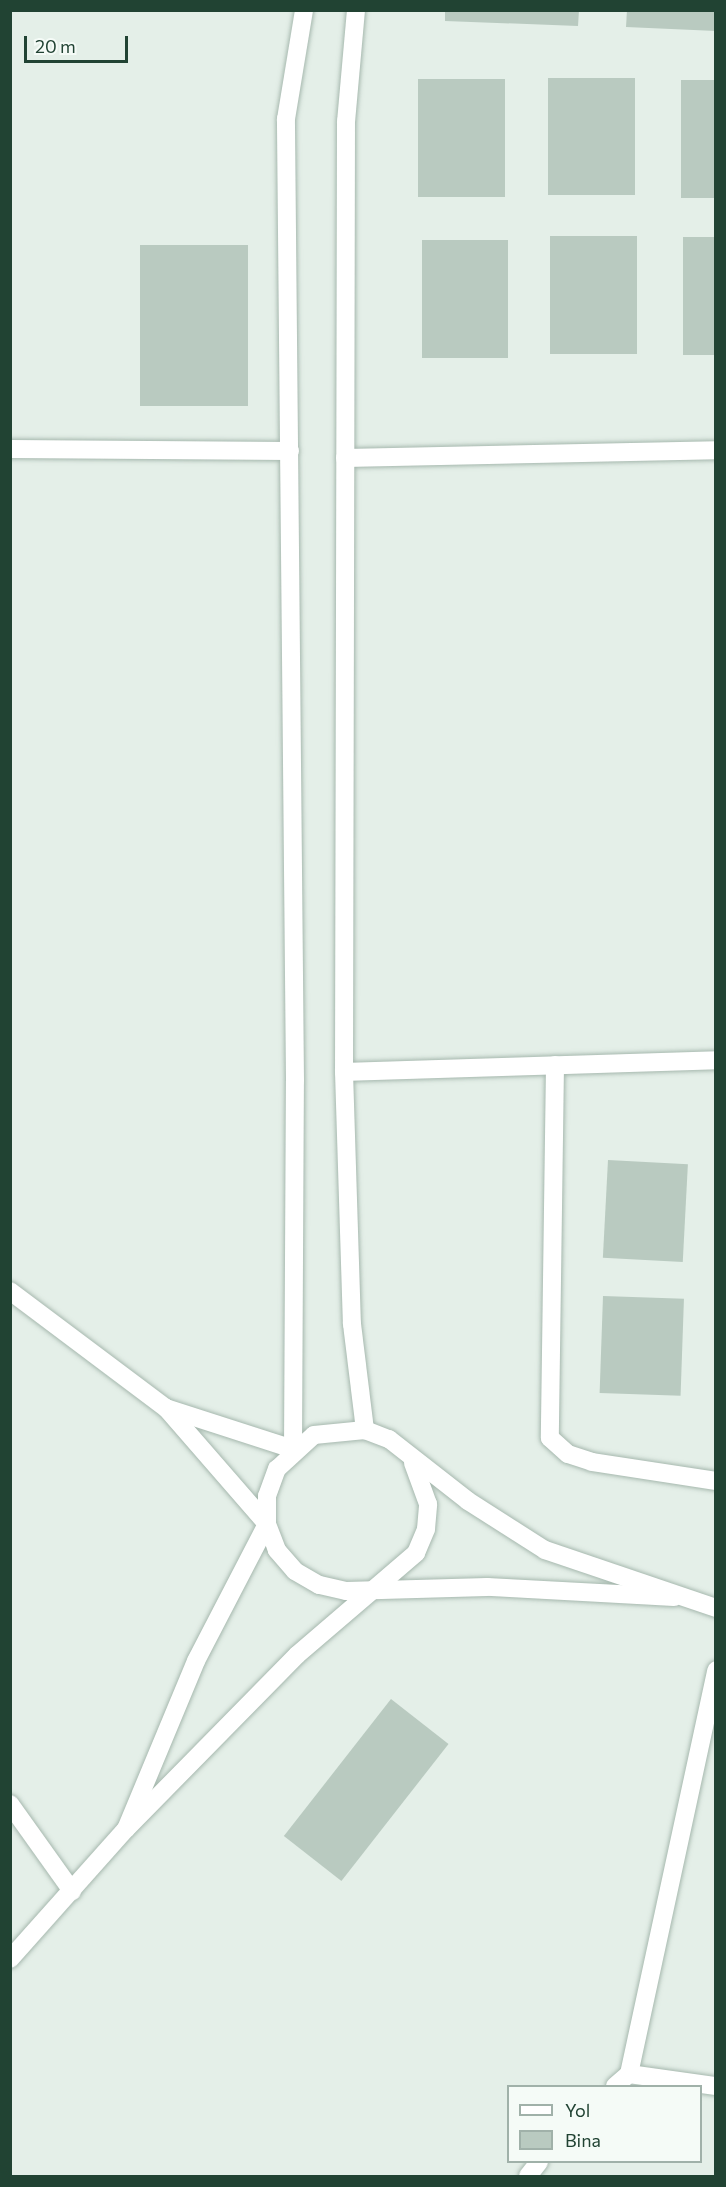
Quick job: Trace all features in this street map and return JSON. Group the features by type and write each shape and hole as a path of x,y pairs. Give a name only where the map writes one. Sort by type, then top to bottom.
{"street":[{"path":"293,1449 290,450 286,119 304,10"},
{"path":"356,10 346,121 344,1071 352,1324 365,1430"},
{"path":"10,449 290,450"},
{"path":"345,458 716,450"},
{"path":"344,1071 716,1060"},
{"path":"555,1065 550,1438 568,1454 592,1462 716,1481"},
{"path":"10,1291 166,1408 267,1524 277,1550 295,1571 319,1585 346,1591 374,1586 674,1597"},
{"path":"166,1408 293,1449"},
{"path":"126,1829 196,1661 267,1524 267,1496 277,1469 293,1449 314,1435 365,1430 389,1439 409,1456 545,1550 674,1597 716,1608"},
{"path":"10,1959 126,1829 216,1733 374,1586 398,1572 426,1529 428,1504 409,1456"},
{"path":"616,2085 629,2074 716,1670"},
{"path":"10,1804 72,1891"},
{"path":"629,2074 716,2086"},
{"path":"528,2176 538,2163"}],"building":[{"path":"445,10 579,10 578,26 445,21"},
{"path":"627,10 716,10 716,31 626,27"},
{"path":"548,78 635,78 635,195 548,195"},
{"path":"418,79 505,79 505,197 418,197"},
{"path":"681,80 716,80 716,198 681,198"},
{"path":"550,236 637,236 637,354 550,354"},
{"path":"683,237 716,237 716,355 683,355"},
{"path":"422,240 508,240 508,358 422,358"},
{"path":"140,245 248,245 248,406 140,406"},
{"path":"608,1160 688,1164 683,1262 603,1258"},
{"path":"603,1296 684,1299 681,1396 600,1393"},
{"path":"391,1699 449,1744 341,1881 284,1836"}]}
